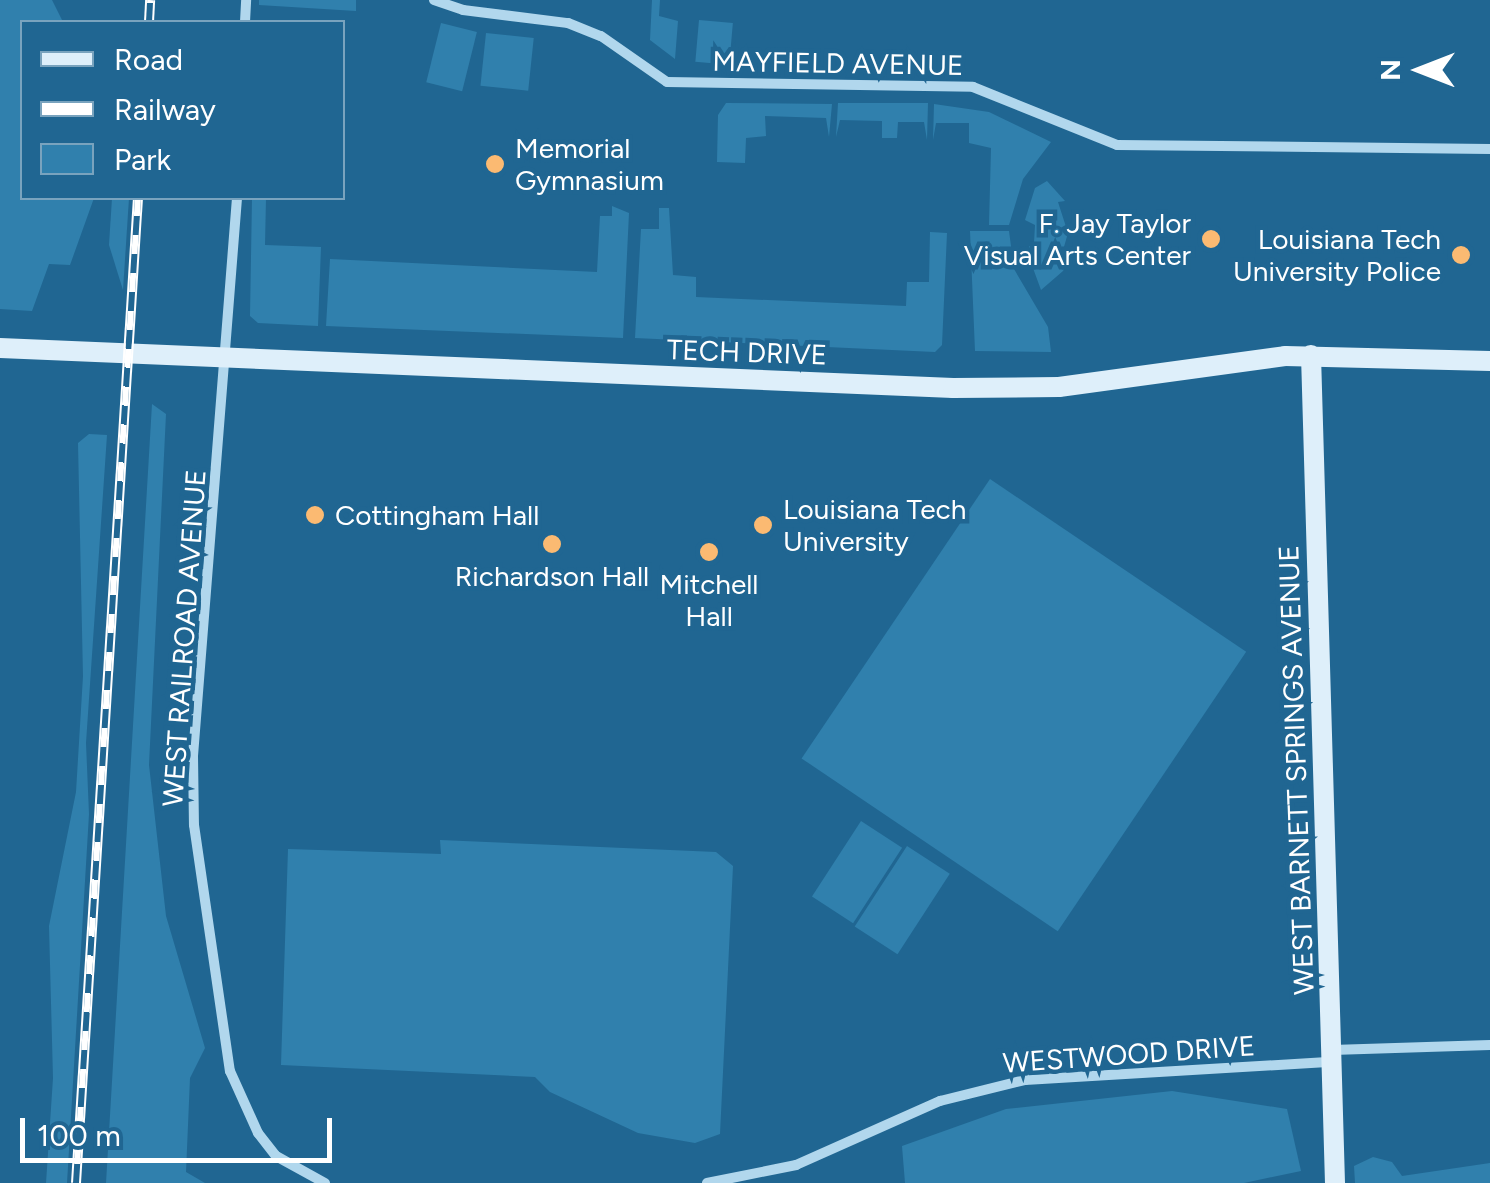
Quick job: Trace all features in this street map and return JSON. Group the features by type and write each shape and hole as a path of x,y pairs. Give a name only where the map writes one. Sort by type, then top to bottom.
{"main road":[{"name":"TECH DRIVE","path":"0,348 953,388 1060,387 1310,355 1490,361"},
{"name":"WEST BARNETT SPRINGS AVENUE","path":"1310,355 1336,1183"}],"street":[{"name":"MAYFIELD AVENUE","path":"434,0 463,10 568,23 601,36 666,82 974,87 1117,145 1490,149"},
{"name":"WEST RAILROAD AVENUE","path":"236,200 229,357 192,792 220,1031 258,1133 276,1156 325,1183"},
{"name":"WESTWOOD DRIVE","path":"707,1183 796,1165 940,1101 1024,1080 1490,1045"}],"green space":[{"path":"0,0 52,0 62,20 20,20 20,200 93,200 70,265 49,264 32,311 0,309"},
{"path":"259,0 356,0 356,11 259,5"},
{"path":"652,0 660,0 659,16 678,21 675,59 650,40"},
{"path":"699,20 733,23 729,65 695,62"},
{"path":"441,23 477,32 462,91 426,82"},
{"path":"486,33 534,38 528,91 480,86"},
{"path":"726,103 832,104 829,137 826,118 765,116 766,136 746,138 745,163 717,162 718,115"},
{"path":"838,103 928,103 927,140 924,122 898,122 897,138 882,138 882,121 840,120 836,137"},
{"path":"934,104 989,112 1051,142 1023,179 1009,225 989,225 991,148 969,143 969,123 936,123 933,140"},
{"path":"1047,181 1065,201 1058,202 1068,233 1059,264 1066,265 1041,290 1026,249 1034,243 1035,225 1025,220 1035,188"},
{"path":"112,200 129,200 123,290 109,245"},
{"path":"252,200 266,200 265,245 321,247 318,326 258,323 250,316"},
{"path":"612,206 629,213 623,338 326,326 330,259 597,272 600,216 612,216"},
{"path":"659,208 669,208 673,275 696,277 696,297 906,306 907,282 929,282 930,232 947,233 942,345 935,352 635,338 641,229 659,229"},
{"path":"970,231 1009,231 1014,269 1048,327 1051,352 975,351"},
{"path":"152,404 166,414 149,765 166,916 205,1048 190,1078 186,1172 205,1183 106,1183"},
{"path":"89,434 107,435 86,743 89,814 67,1183 46,1183 53,1078 49,926 76,792 83,676 78,443"},
{"path":"990,479 1246,652 1058,931 802,758"},
{"path":"861,821 902,848 853,923 812,896"},
{"path":"440,840 716,852 733,866 720,1134 695,1143 638,1133 550,1092 535,1077 281,1065 288,849 441,854"},
{"path":"907,846 950,874 897,954 855,927"},
{"path":"1172,1091 1287,1109 1301,1171 1244,1183 905,1183 902,1146 1006,1109"},
{"path":"1373,1157 1392,1162 1402,1176 1490,1163 1490,1183 1355,1183 1354,1166"}],"railway":[{"path":"149,20 150,0"},
{"path":"76,1183 138,200"}],"place":[{"name":"Memorial Gymnasium","path":"495,164"},
{"name":"F. Jay Taylor Visual Arts Center","path":"1211,239"},
{"name":"Louisiana Tech University Police","path":"1461,255"},
{"name":"Cottingham Hall","path":"315,515"},
{"name":"Louisiana Tech University","path":"763,525"},
{"name":"Richardson Hall","path":"552,544"},
{"name":"Mitchell Hall","path":"709,552"}]}
